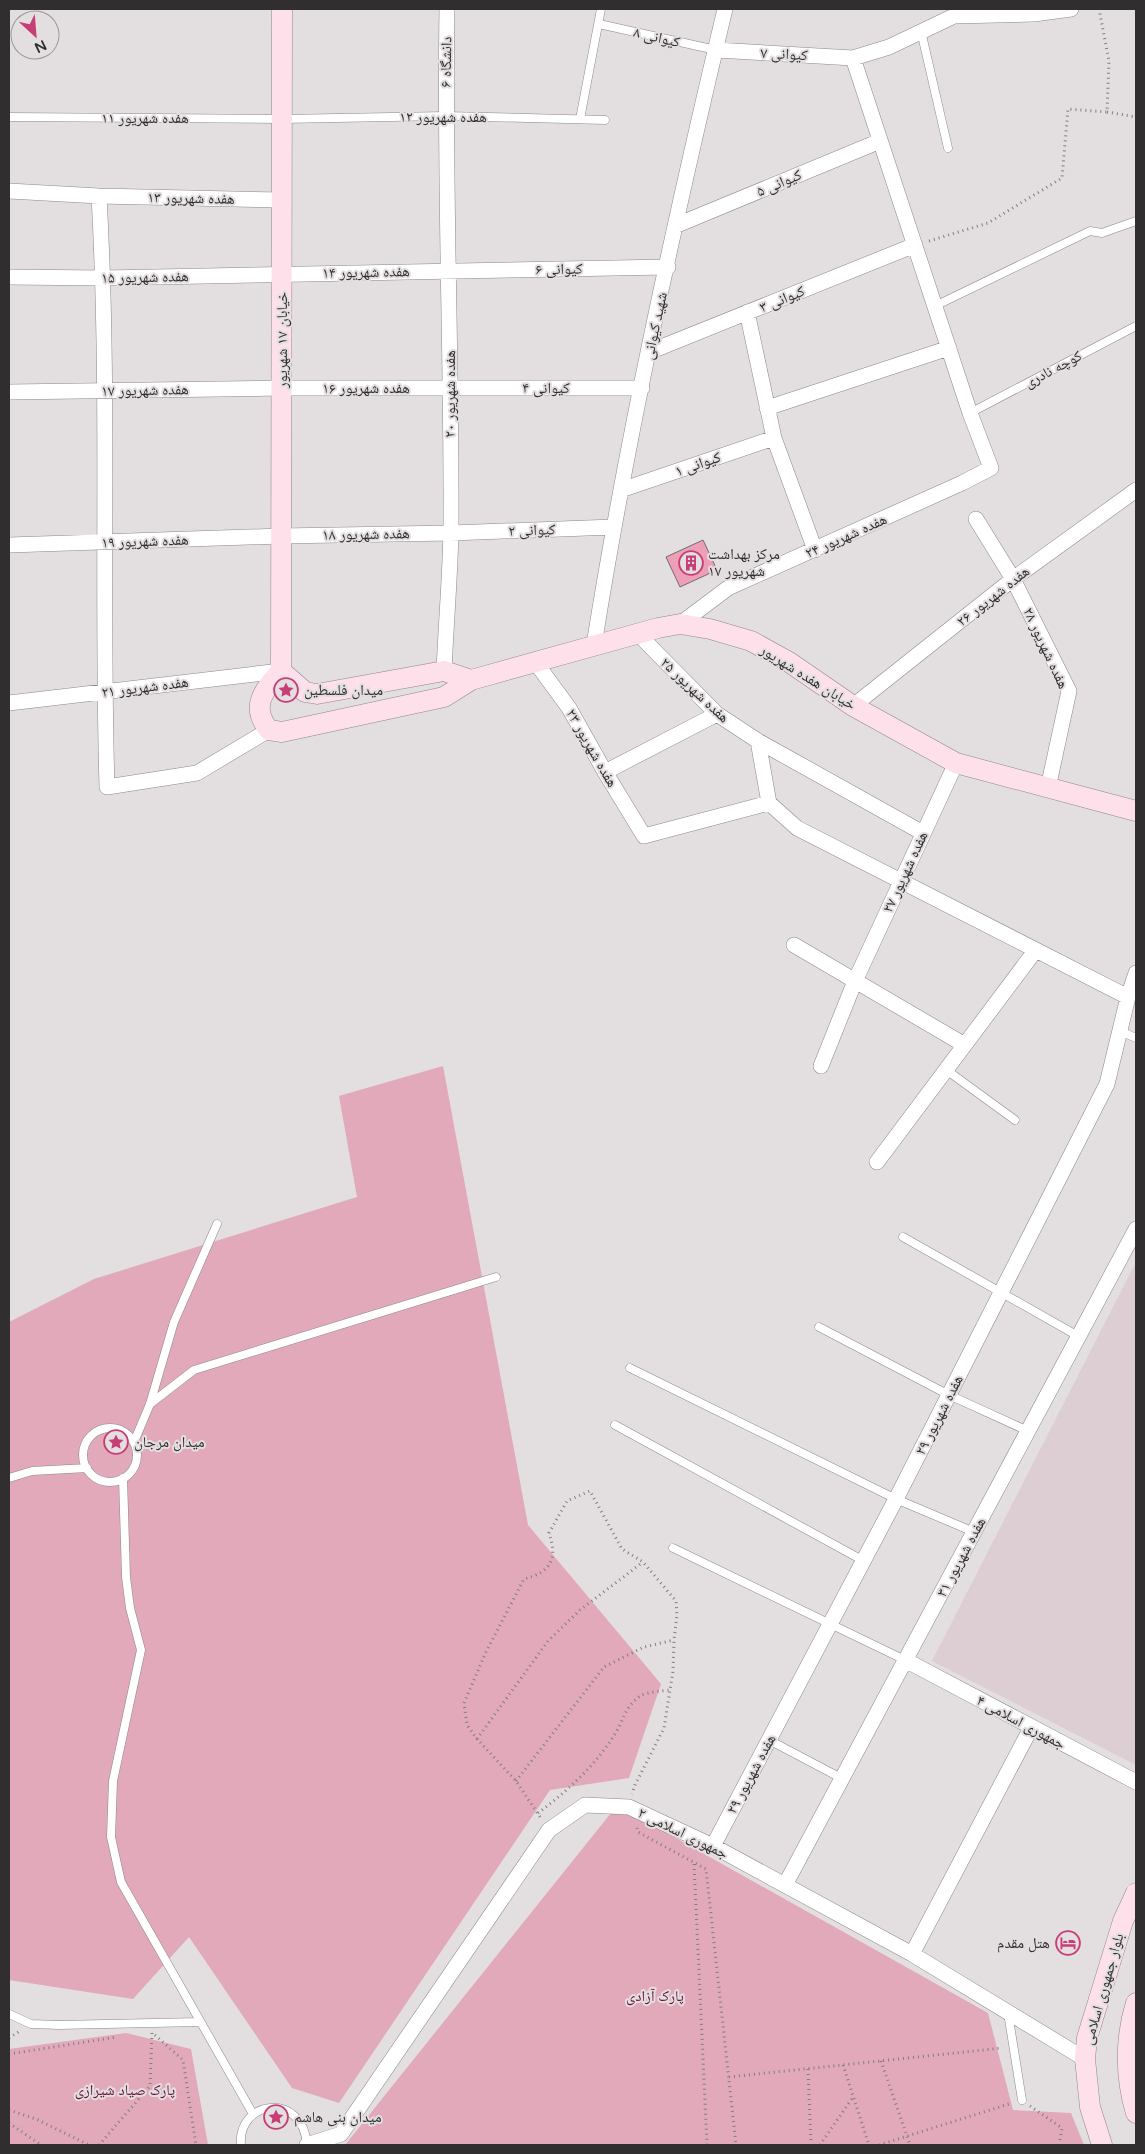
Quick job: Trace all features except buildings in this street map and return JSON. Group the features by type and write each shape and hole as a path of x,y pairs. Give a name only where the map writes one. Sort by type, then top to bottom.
{"street":[{"name":"خیابان ۱۷ شهریور","path":"281,671 282,9"},
{"name":"دانشگاه ۶","path":"445,116 447,9"},
{"name":"شهید کیوانی","path":"594,645 613,526 649,352 725,9"},
{"path":"970,413 853,58 889,47 954,12 1034,14 1071,9"},
{"name":"کیوانی ۷","path":"716,50 853,58"},
{"name":"هفده شهریور ۲۰","path":"444,671 450,533 449,270 445,116"},
{"name":"کیوانی ۵","path":"677,225 880,141"},
{"name":"هفده شهریور ۱۳","path":"9,191 99,196 282,200"},
{"path":"99,196 104,278 106,543 104,692 107,787 197,773 269,730 290,732 444,697 471,680"},
{"name":"کیوانی ۳","path":"649,352 915,245"},
{"name":"کیوانی ۶","path":"449,270 668,267"},
{"name":"هفده شهریور ۱۴","path":"282,274 449,270"},
{"name":"هفده شهریور ۱۵","path":"9,277 104,278 282,274"},
{"path":"747,312 774,438 815,550"},
{"path":"767,408 949,348"},
{"name":"هفده شهریور ۱۶","path":"282,388 450,388"},
{"name":"هفده شهریور ۱۷","path":"9,392 282,388"},
{"name":"کیوانی ۴","path":"450,388 642,388"},
{"name":"هفده شهریور ۲۴","path":"680,624 728,588 815,550 990,468 970,413"},
{"name":"کیوانی ۱","path":"621,490 774,438"},
{"name":"هفده شهریور ۲۶","path":"853,706 1013,579 1136,490"},
{"name":"هفده شهریور ۲۸","path":"976,519 1013,579 1069,691 1048,788"},
{"name":"کیوانی ۲","path":"450,533 613,526"},
{"name":"هفده شهریور ۱۸","path":"281,536 450,533"},
{"name":"هفده شهریور ۱۹","path":"9,545 281,536"},
{"name":"خیابان هفده شهریور","path":"471,680 637,633 680,624 710,629 750,641 789,662 853,706 956,763 1136,811"},
{"name":"هفده شهریور ۲۵","path":"637,633 716,714 758,742 923,833"},
{"name":"هفده شهریور ۲۳","path":"536,662 570,708 604,772 644,836 769,803"},
{"path":"269,730 263,722 260,709 263,692 281,671 305,692 317,694 444,671 471,680"},
{"name":"هفده شهریور ۲۱","path":"9,703 281,671"},
{"path":"604,772 716,714"},
{"path":"758,742 769,803 797,828 1128,997"},
{"name":"هفده شهریور ۲۷","path":"821,1066 854,982 956,763"},
{"path":"794,945 854,982 963,1044"},
{"path":"877,1162 963,1044 1035,951"},
{"name":"هفده شهریور ۲۹","path":"712,1846 864,1561 1107,1084 1128,997 1136,973"},
{"name":"هفده شهریور ۳۱","path":"785,1885 1136,1229"},
{"name":"جمهوری اسلامی ۴","path":"906,1661 1136,1782"},
{"path":"912,1954 1031,1728"},
{"name":"جمهوری اسلامی ۲","path":"307,2145 340,2134 549,1830 586,1805 629,1806 712,1846 912,1954 1085,2058"},
{"name":"بلوار جمهوری اسلامی","path":"1102,2145 1090,2107 1085,2058 1087,2038 1123,1921 1136,1893"},
{"path":"1136,2003 1128,2044 1132,2065 1132,2098 1136,2112"}],"lane":[{"path":"580,119 601,9"},
{"name":"کیوانی ۸","path":"599,24 716,50"},
{"path":"921,31 948,148"},
{"name":"هفده شهریور ۱۲","path":"282,119 445,116 605,120"},
{"name":"هفده شهریور ۱۱","path":"9,117 282,119"},
{"path":"935,306 1090,231 1102,234 1136,221"},
{"name":"کوچه نادری","path":"970,413 1136,326"},
{"path":"1120,1031 1136,1038"},
{"path":"945,1069 1015,1120"},
{"path":"134,1442 150,1404 174,1322 217,1224"},
{"path":"903,1237 1078,1336"},
{"path":"150,1404 194,1370 496,1277"},
{"path":"819,1327 950,1395 1028,1431"},
{"path":"630,1368 896,1499 974,1532"},
{"path":"615,1425 864,1561"},
{"path":"107,1428 117,1429 127,1434 134,1442 137,1452 136,1462 131,1472 123,1478 113,1482 103,1481 93,1476 87,1468 83,1458 84,1448 89,1438 97,1432 107,1428"},
{"path":"9,1478 32,1472 87,1468"},
{"path":"123,1478 126,1577 130,1608 141,1650 113,1781 111,1837 121,1882 253,2114"},
{"path":"673,1548 906,1661"},
{"path":"769,1740 843,1779"},
{"path":"1008,2013 1022,2100"},
{"path":"9,2014 31,2024 199,2022"},
{"path":"240,2145 244,2124 253,2114 265,2109 278,2108 290,2112 300,2120 306,2132 307,2145"}],"path":[{"path":"1099,9 1109,61 1107,112"},
{"path":"915,245 988,224 1062,178 1068,109 1107,112 1136,117"},
{"path":"549,1830 516,1781 477,1739 467,1724 464,1703 486,1652 524,1579 538,1576 551,1563 554,1547 549,1532 567,1502 590,1490 622,1549 643,1562 676,1602 677,1615 673,1671 664,1728 635,1785 629,1806 638,1832 706,1869 736,2145"},
{"path":"477,1739 548,1642 580,1610 643,1562"},
{"path":"516,1781 604,1667 644,1647 674,1640"},
{"path":"538,1813 556,1799 596,1761 614,1736 624,1712 642,1695 670,1690"},
{"path":"694,1863 707,2145"},
{"path":"99,2145 150,2086 152,2033"},
{"path":"142,2034 152,2033 183,2060 196,2145"},
{"path":"9,2054 123,2037"},
{"path":"729,2077 1014,2047"},
{"path":"881,2061 910,2145"},
{"path":"843,2065 869,2145"},
{"path":"808,2069 812,2145"},
{"path":"820,2145 853,2096"},
{"path":"879,2145 1022,2100 1062,2128 1059,2145"},
{"path":"9,2110 36,2119 89,2145"},
{"path":"9,2124 41,2145"}],"shaded area":[{"path":"1136,1262 1136,1765 932,1661"}],"green space":[{"path":"443,1066 528,1525 661,1684 629,1778 550,1790 339,2103 292,2088 189,1937 133,1999 9,1980 9,1322 94,1279 357,1197 339,1096"},
{"name":"پارک آزادی","path":"626,1810 988,2013 1013,2110 1071,2113 1084,2145 345,2145 611,1813"},
{"name":"پارک صیاد شیرازی","path":"126,2033 191,2049 208,2145 9,2145 9,2049"}],"place":[{"name":"مرکز بهداشت ۱۷ شهریور","path":"691,563"},
{"name":"میدان فلسطین","path":"286,690"},
{"name":"میدان مرجان","path":"116,1442"},
{"name":"هتل مقدم","path":"1068,1943"},
{"name":"میدان بنی هاشم","path":"276,2117"}]}
